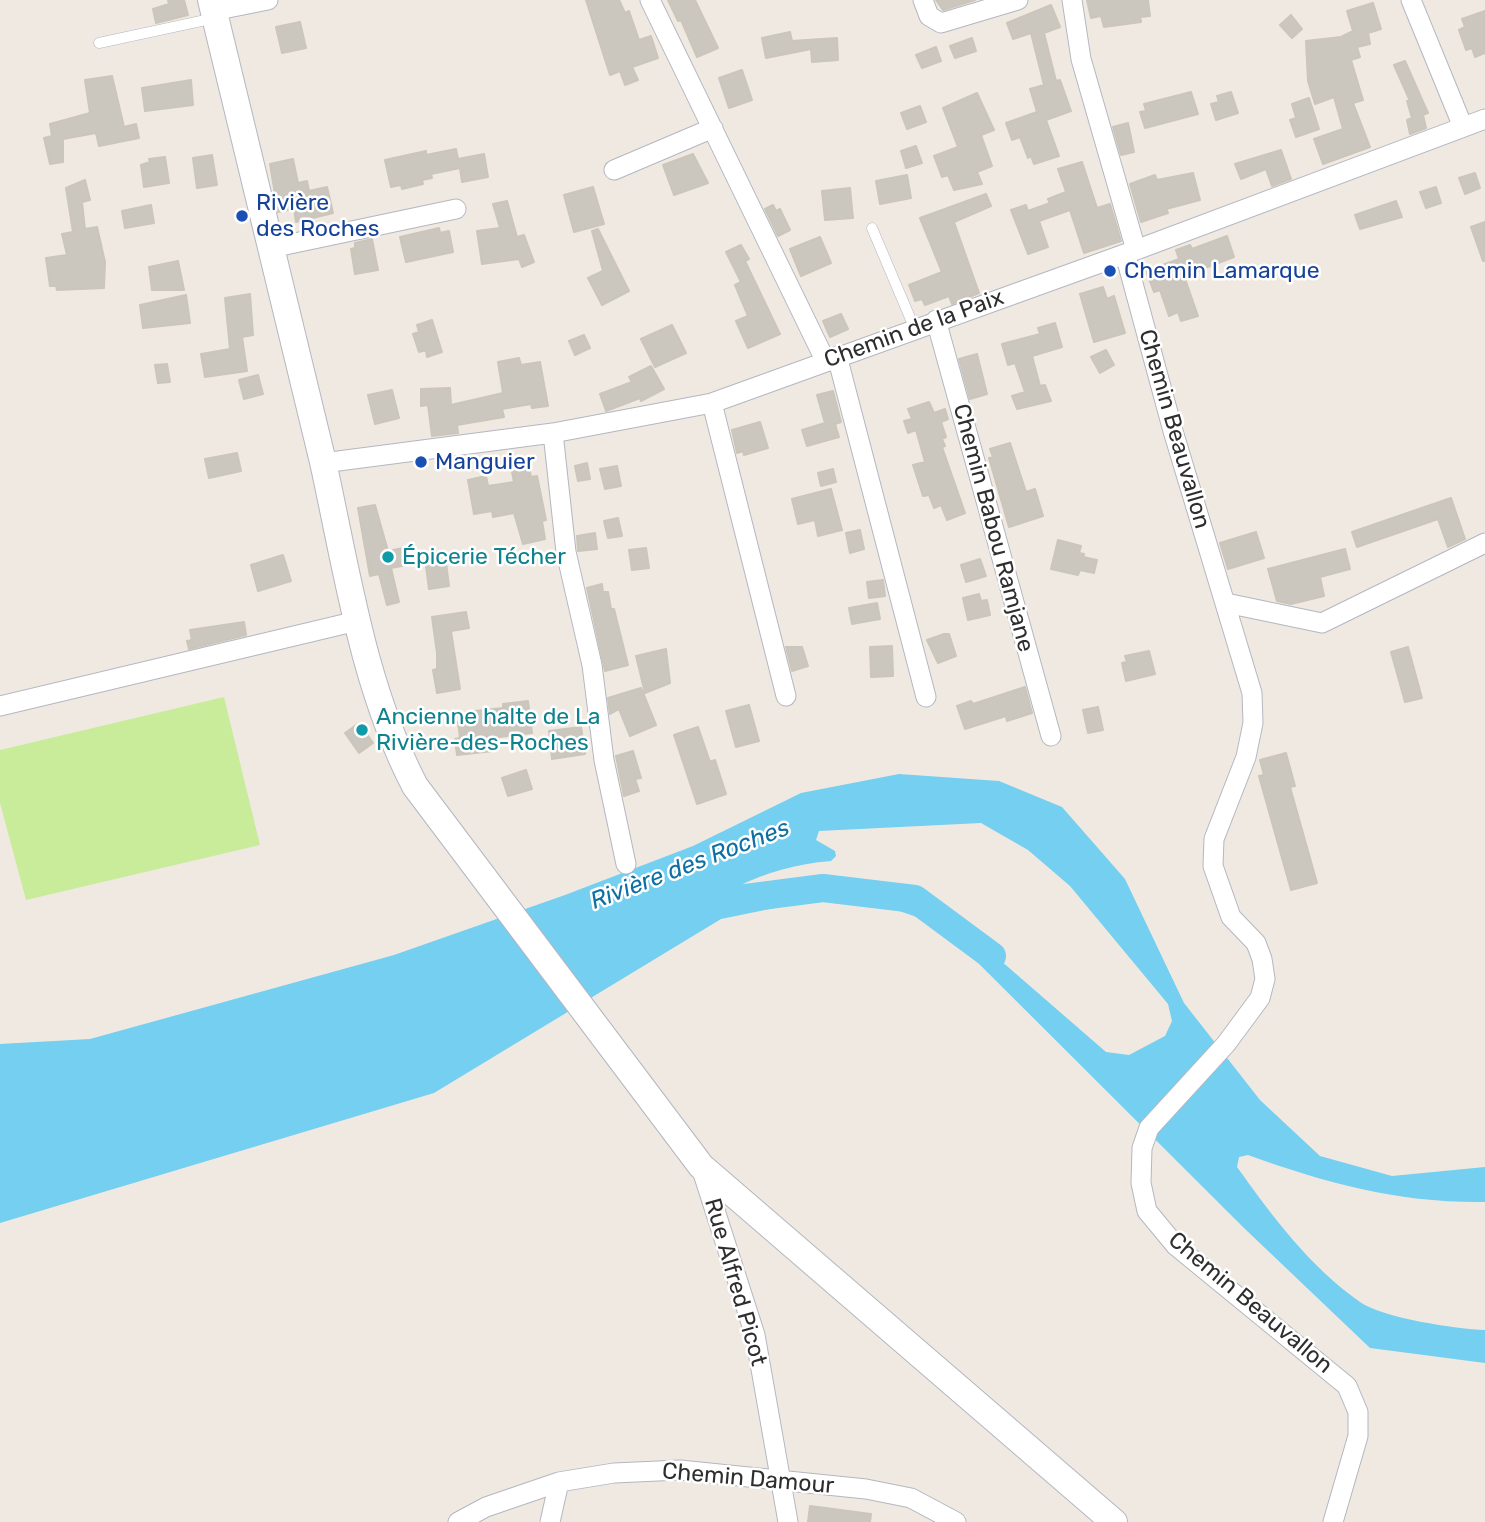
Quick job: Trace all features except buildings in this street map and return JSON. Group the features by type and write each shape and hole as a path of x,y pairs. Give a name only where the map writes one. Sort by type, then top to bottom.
{"main road":[{"path":"213,10 323,464 357,621 394,746 415,786 498,900 701,1166 1114,1522"}],"street":[{"path":"213,10 268,0"},
{"path":"650,0 831,358 926,697"},
{"path":"923,0 929,16 941,23 1018,0"},
{"path":"1072,0 1081,59 1130,252"},
{"path":"1410,0 1463,127"},
{"name":"Chemin de la Paix","path":"323,464 553,433 712,403 914,327 1130,252 1485,119"},
{"path":"614,170 713,128"},
{"path":"271,248 456,209"},
{"name":"Chemin Beauvallon","path":"1130,252 1173,431 1252,693 1253,723 1246,757 1214,839 1213,866 1231,917 1256,943 1265,979 1260,998 1226,1044 1149,1128 1142,1148 1141,1183 1147,1211 1176,1246 1347,1386 1358,1412 1358,1436 1334,1522"},
{"name":"Chemin Babou Ramjane","path":"936,320 1051,736"},
{"path":"712,403 786,696"},
{"path":"553,433 566,552 592,666 604,760 626,864"},
{"path":"1226,603 1322,623 1485,543"},
{"path":"0,706 357,621"},
{"name":"Rue Alfred Picot","path":"701,1166 755,1335 788,1522"},
{"name":"Chemin Damour","path":"458,1522 486,1507 559,1482 614,1473 680,1470 782,1483 866,1489 911,1498 956,1522"},
{"path":"550,1522 559,1482"}],"lane":[{"path":"99,43 213,10"},
{"path":"872,229 914,327"}],"green space":[{"path":"224,697 260,845 26,900 0,803 0,750"}],"water":[{"path":"899,774 999,781 1062,807 1125,879 1184,1003 1260,1100 1320,1156 1392,1176 1485,1167 1485,1202 1423,1199 1364,1190 1307,1175 1248,1155 1239,1157 1237,1167 1293,1240 1342,1288 1371,1308 1402,1318 1485,1330 1485,1363 1370,1348 1244,1228 940,925 879,904 809,901 721,919 434,1093 0,1223 0,1044 90,1039 394,955 565,895 693,846 801,793","holes":["981,823 1028,850 1070,886 1168,1004 1172,1021 1165,1036 1129,1055 1106,1052 985,947 915,899 860,888 823,888 742,900 735,894 735,888 770,873 831,861 836,856 835,851 816,840 819,831"]}],"waterway":[{"path":"699,899 738,899 823,888 915,899 992,956"}],"place":[{"name":"Rivière des Roches","path":"242,216"},
{"name":"Chemin Lamarque","path":"1110,271"},
{"name":"Manguier","path":"421,462"},
{"name":"Épicerie Técher","path":"388,557"},
{"name":"Ancienne halte de La Rivière-des-Roches","path":"362,730"}]}
